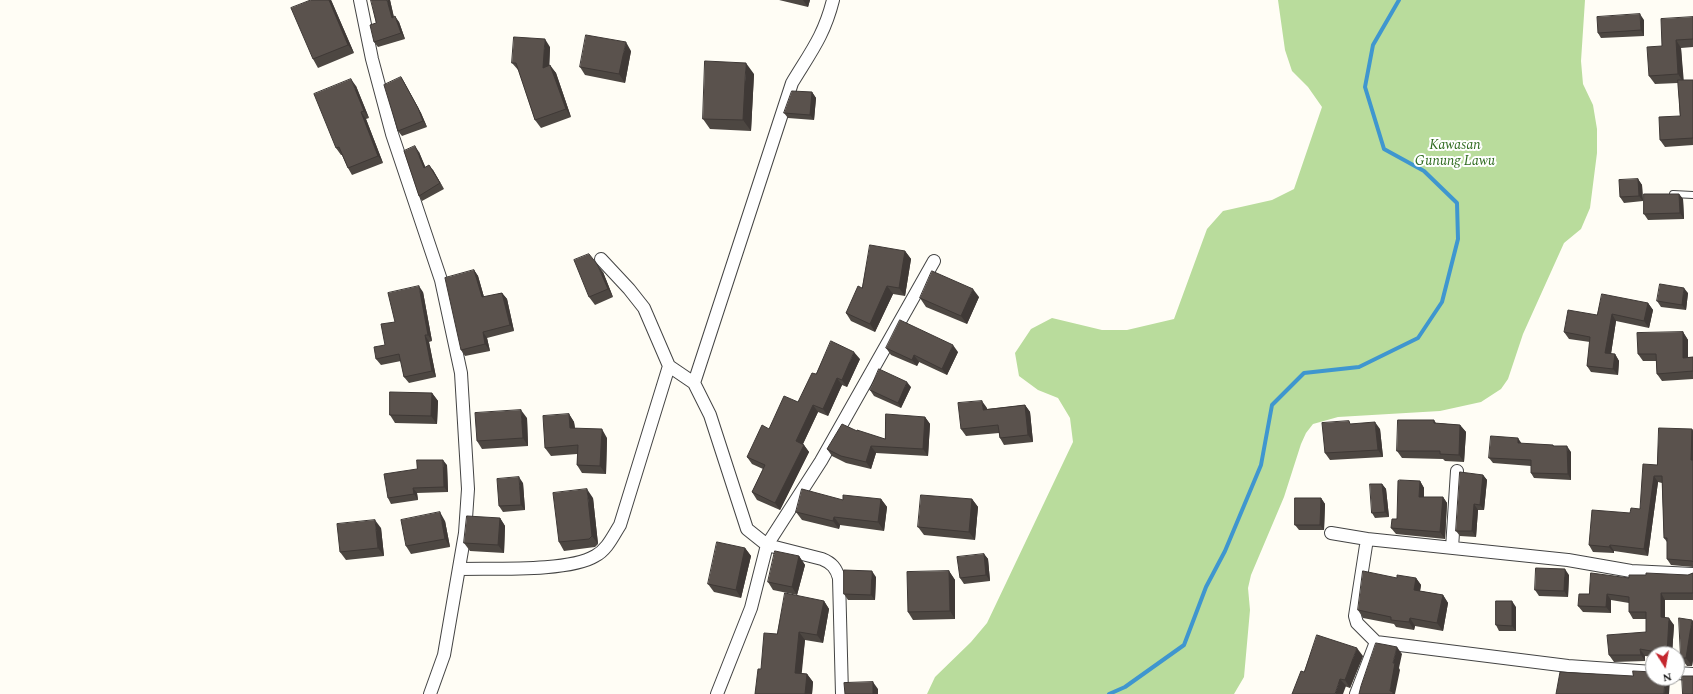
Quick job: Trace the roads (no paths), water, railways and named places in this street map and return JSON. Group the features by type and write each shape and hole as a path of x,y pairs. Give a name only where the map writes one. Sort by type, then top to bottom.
{"street":[{"path":"360,0 372,59 392,134 441,280 461,373 468,489 464,533 444,655 430,694"},
{"path":"694,383 792,83 816,46 826,26 833,0"},
{"path":"601,259 629,289 644,308 669,366 694,383 710,415 747,529 767,545 822,559 830,562 836,568 839,578 842,694"},
{"path":"717,694 751,608 767,545 821,461 934,261"},
{"path":"459,569 580,564 596,556 608,544 620,525 669,366"},
{"path":"1452,548 1457,471"},
{"path":"1331,533 1367,539 1568,560 1631,571 1693,574"},
{"path":"1367,539 1355,616 1357,624 1376,642 1568,666 1645,671"},
{"path":"1356,694 1376,642"}],"lane":[{"path":"1668,194 1693,195"}],"waterway":[{"path":"1109,694 1125,687 1184,645 1206,587 1225,551 1261,465 1272,405 1304,373 1359,367 1418,338 1442,302 1458,239 1457,203 1424,171 1384,149 1365,87 1373,45 1399,0"}],"park label":[{"name":"Kawasan Gunung Lawu","path":"1455,154"}]}
